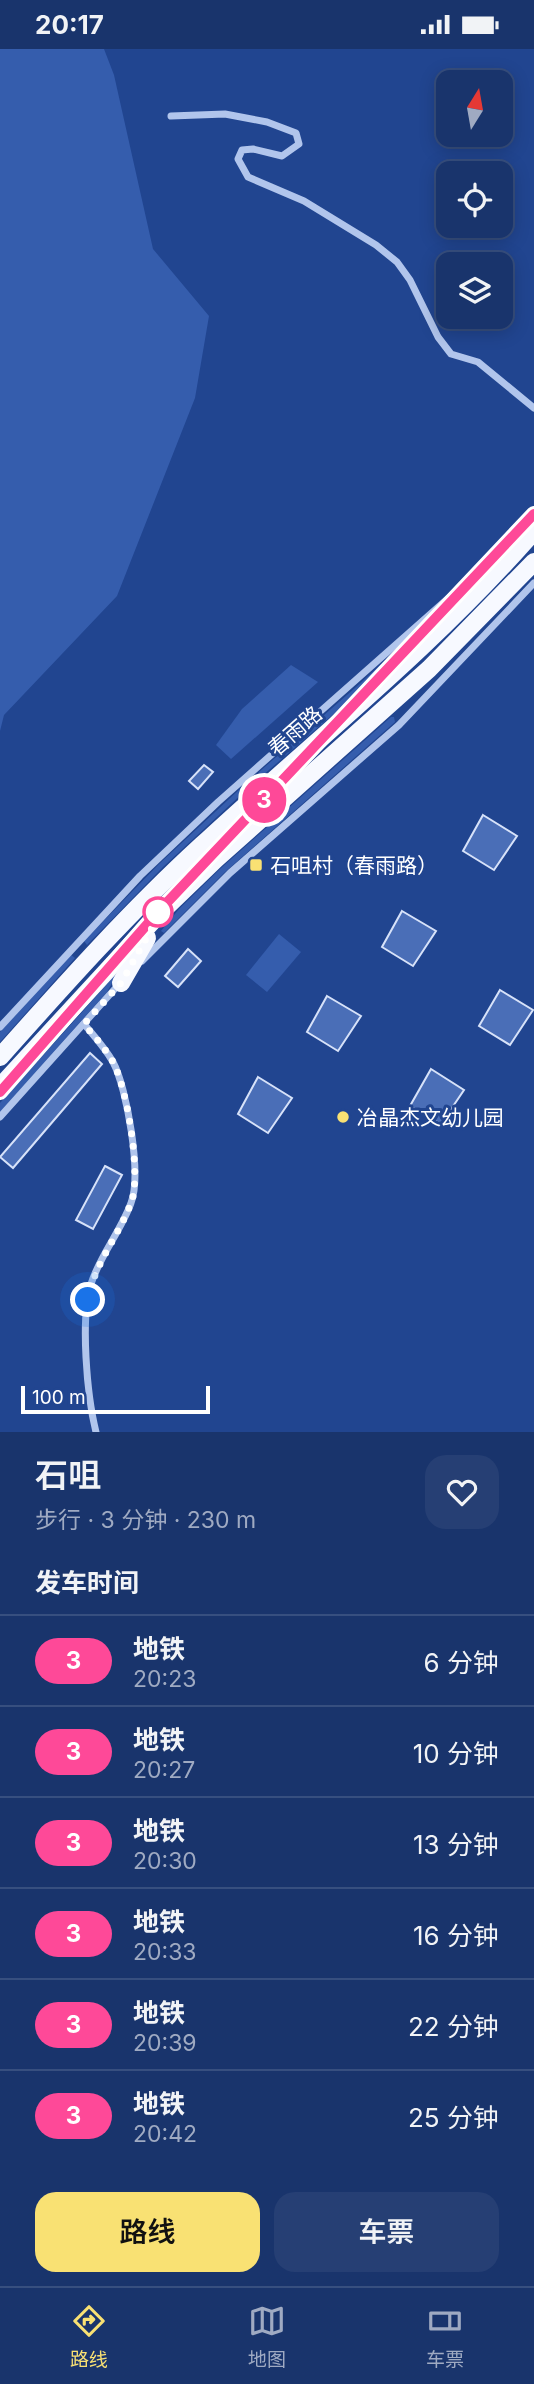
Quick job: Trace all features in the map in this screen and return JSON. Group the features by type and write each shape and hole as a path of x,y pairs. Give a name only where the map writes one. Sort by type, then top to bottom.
{"main road":[{"name":"春雨路","path":"0,1057 155,890 248,803 414,656 534,531"},
{"name":"春雨路","path":"0,1087 161,912 225,851 429,669 534,562"},
{"path":"121,983 161,912"}],"street":[{"path":"171,117 225,114 267,122 296,133 299,143 282,156 242,149 238,159 247,177 304,201 376,244 397,262 410,280 438,337 451,354 478,362 534,408"},
{"path":"0,1027 140,876 218,802 480,570 534,510"},
{"path":"0,1117 121,983 230,873 398,725 534,583"},
{"path":"84,1024 113,1063 122,1081 136,1170 132,1202 94,1276 88,1300 88,1380 96,1432"}],"shaded area":[{"path":"0,49 104,49 114,75 153,249 209,316 195,398 117,596 4,715 0,731"},
{"path":"451,604 359,692 262,776 259,772 430,619"},
{"path":"291,665 318,682 231,759 216,745 242,709"},
{"path":"394,717 395,722 224,873 164,933 161,931 179,909 220,869"},
{"path":"242,787 245,791 163,867 87,945 84,941 159,864"},
{"path":"279,934 301,952 267,992 246,975"},
{"path":"70,954 75,958 0,1042 0,1032"},
{"path":"119,971 107,992 0,1112 0,1103"}],"building":[{"path":"204,765 213,772 198,789 189,781"},
{"path":"483,815 517,836 494,870 463,851"},
{"path":"402,911 436,931 413,966 382,947"},
{"path":"188,949 201,961 178,987 165,976"},
{"path":"500,990 533,1010 510,1045 479,1026"},
{"path":"327,996 361,1016 338,1051 307,1032"},
{"path":"90,1053 102,1064 13,1168 0,1157"},
{"path":"431,1069 464,1090 441,1124 410,1106"},
{"path":"258,1077 292,1098 268,1133 238,1114"},
{"path":"105,1166 122,1175 93,1229 76,1220"}],"metro line":[{"name":"3","path":"0,1092 158,912 534,514"}],"place":[{"name":"石咀村（春雨路）","path":"256,865"},
{"name":"冶晶杰文幼儿园","path":"343,1117"}],"route":[{"path":"88,1300 90,1284 132,1202 136,1170 122,1081 100,1043 84,1024 121,983 161,912 158,912"}]}
